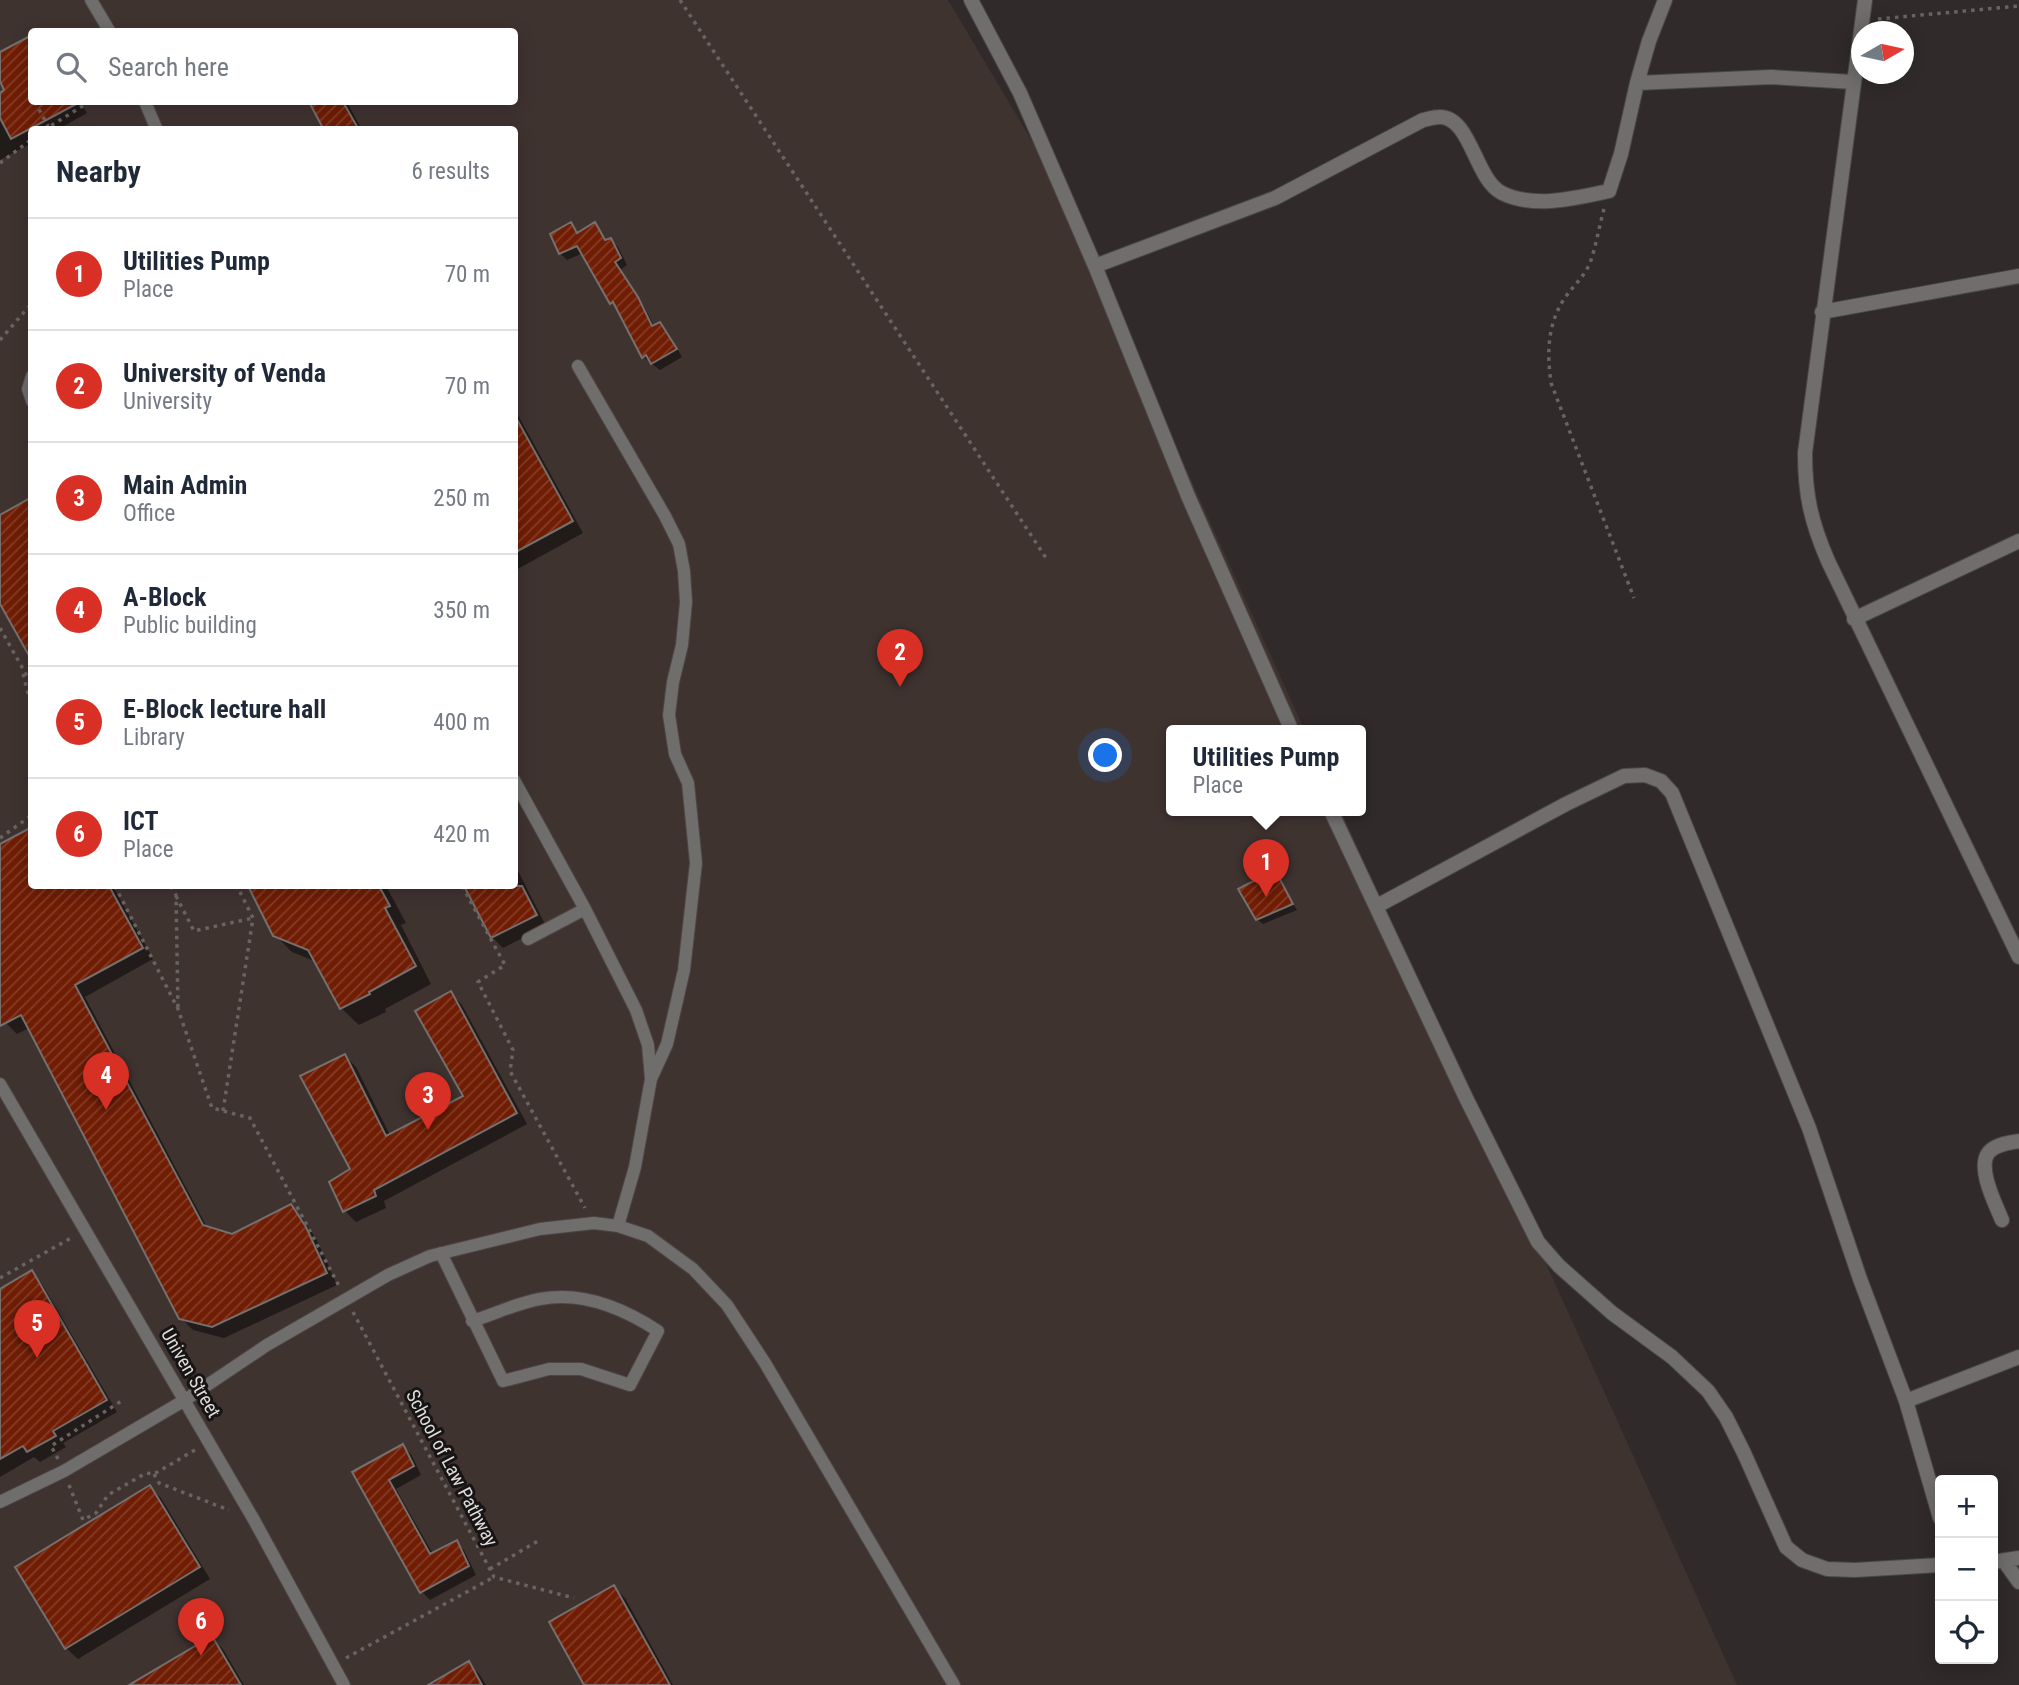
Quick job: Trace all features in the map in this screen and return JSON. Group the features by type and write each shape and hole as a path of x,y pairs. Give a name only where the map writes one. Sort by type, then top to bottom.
{"street":[{"path":"971,0 1020,93 1095,266 1188,496 1289,725"},
{"path":"1095,266 1275,198 1330,171 1400,131 1423,120 1441,117 1454,122 1464,132 1490,185 1502,193 1538,201 1609,191 1649,41 1665,0"},
{"path":"1862,20 1865,0"},
{"path":"1637,83 1771,77 1851,82"},
{"path":"1853,84 1805,453 1805,490 1815,530 1854,619 2019,957"},
{"path":"1822,312 2019,276"},
{"path":"1854,619 2019,541"},
{"path":"1377,906 1624,776 1645,775 1661,780 1672,793 1809,1128 1860,1279 1906,1401 1935,1501"},
{"path":"1333,816 1466,1098 1538,1242 1559,1266 1612,1313 1672,1357 1708,1391 1744,1453 1786,1547 1802,1560 1827,1569 1935,1565"},
{"path":"2002,1220 1987,1181 1985,1158 1989,1151 1999,1146 2019,1141"},
{"path":"1906,1401 2019,1357"},
{"path":"1998,1562 2019,1558"},
{"path":"1998,1562 2019,1582"}],"lane":[{"path":"91,0 108,28"},
{"path":"146,105 155,126"},
{"path":"578,366 679,544 686,603 682,645 669,715 676,754 688,783 696,863 688,945 667,1044 651,1079 635,1167 618,1226"},
{"path":"518,787 585,909 636,1010 648,1045 651,1079"},
{"path":"528,939 585,909"},
{"name":"Univen Street","path":"0,1084 209,1441 344,1685"},
{"path":"0,1502 64,1471 185,1400 267,1345 388,1275 441,1253 540,1229 594,1223 618,1226 648,1236 693,1269 727,1305 765,1363 954,1685"},
{"path":"441,1253 472,1321 503,1381 549,1369 581,1369 630,1385 658,1331 632,1314 582,1297 540,1299 472,1321"}],"path":[{"path":"680,0 1046,558"},
{"path":"1862,20 2019,6"},
{"path":"34,105 45,126"},
{"path":"49,126 84,105"},
{"path":"0,163 28,142"},
{"path":"1609,191 1590,264 1565,298 1555,317 1547,351 1551,383 1634,598"},
{"path":"0,340 28,308"},
{"path":"0,628 28,675"},
{"path":"24,665 28,687"},
{"path":"0,838 28,819"},
{"path":"117,889 178,1009 212,1108 223,1111 253,918 238,889"},
{"path":"173,889 194,931 253,918"},
{"path":"464,889 505,965 478,982 513,1050 510,1071 594,1223"},
{"path":"176,895 178,1009"},
{"name":"School of Law Pathway","path":"223,1111 250,1118 494,1577"},
{"path":"0,1278 85,1230"},
{"path":"123,1400 51,1446 83,1520 96,1513 108,1495 146,1473 154,1474 209,1441"},
{"path":"154,1474 159,1482 254,1520"},
{"path":"490,1569 538,1541"},
{"path":"333,1665 494,1577 574,1598"}],"shaded area":[{"path":"0,0 948,0 1055,180 1302,725 1166,725 1166,816 1343,816 1737,1685 0,1685"}],"building":[{"path":"28,37 28,105 74,105 35,126 28,126 28,130 11,139 0,118 0,93 4,90 0,81 0,52"},
{"path":"311,105 345,105 357,126 322,126"},
{"path":"571,222 577,233 595,222 605,240 611,238 621,258 615,262 638,297 652,326 660,322 677,349 651,364 646,355 642,358 613,302 610,304 577,246 559,254 550,234"},
{"path":"518,421 573,521 518,551"},
{"path":"28,499 28,654 0,604 0,515"},
{"path":"28,829 28,889 111,889 143,948 75,985 203,1225 232,1234 291,1204 306,1227 327,1273 212,1327 179,1319 21,1015 0,1026 0,844"},
{"path":"1275,870 1293,904 1256,920 1238,889"},
{"path":"518,886 522,886 537,915 491,938 466,889 518,889"},
{"path":"250,889 381,889 390,906 385,908 416,966 340,1009 308,950 273,936"},
{"path":"451,991 517,1113 374,1190 376,1196 343,1212 329,1182 350,1169 300,1076 345,1054 386,1136 463,1096 415,1011"},
{"path":"32,1270 107,1400 53,1431 56,1436 27,1452 23,1446 0,1459 0,1289"},
{"path":"403,1444 414,1466 389,1480 430,1554 457,1540 469,1566 420,1593 352,1472"},
{"path":"150,1485 200,1567 65,1649 15,1567"},
{"path":"614,1585 670,1685 584,1685 549,1622"},
{"path":"212,1636 241,1685 129,1685"},
{"path":"469,1661 482,1685 428,1685"}],"place":[{"name":"University of Venda","path":"900,687"},
{"name":"Utilities Pump","path":"1266,897"},
{"name":"A-Block","path":"106,1110"},
{"name":"Main Admin","path":"428,1130"},
{"name":"E-Block lecture hall","path":"37,1358"},
{"name":"ICT","path":"201,1656"}]}
